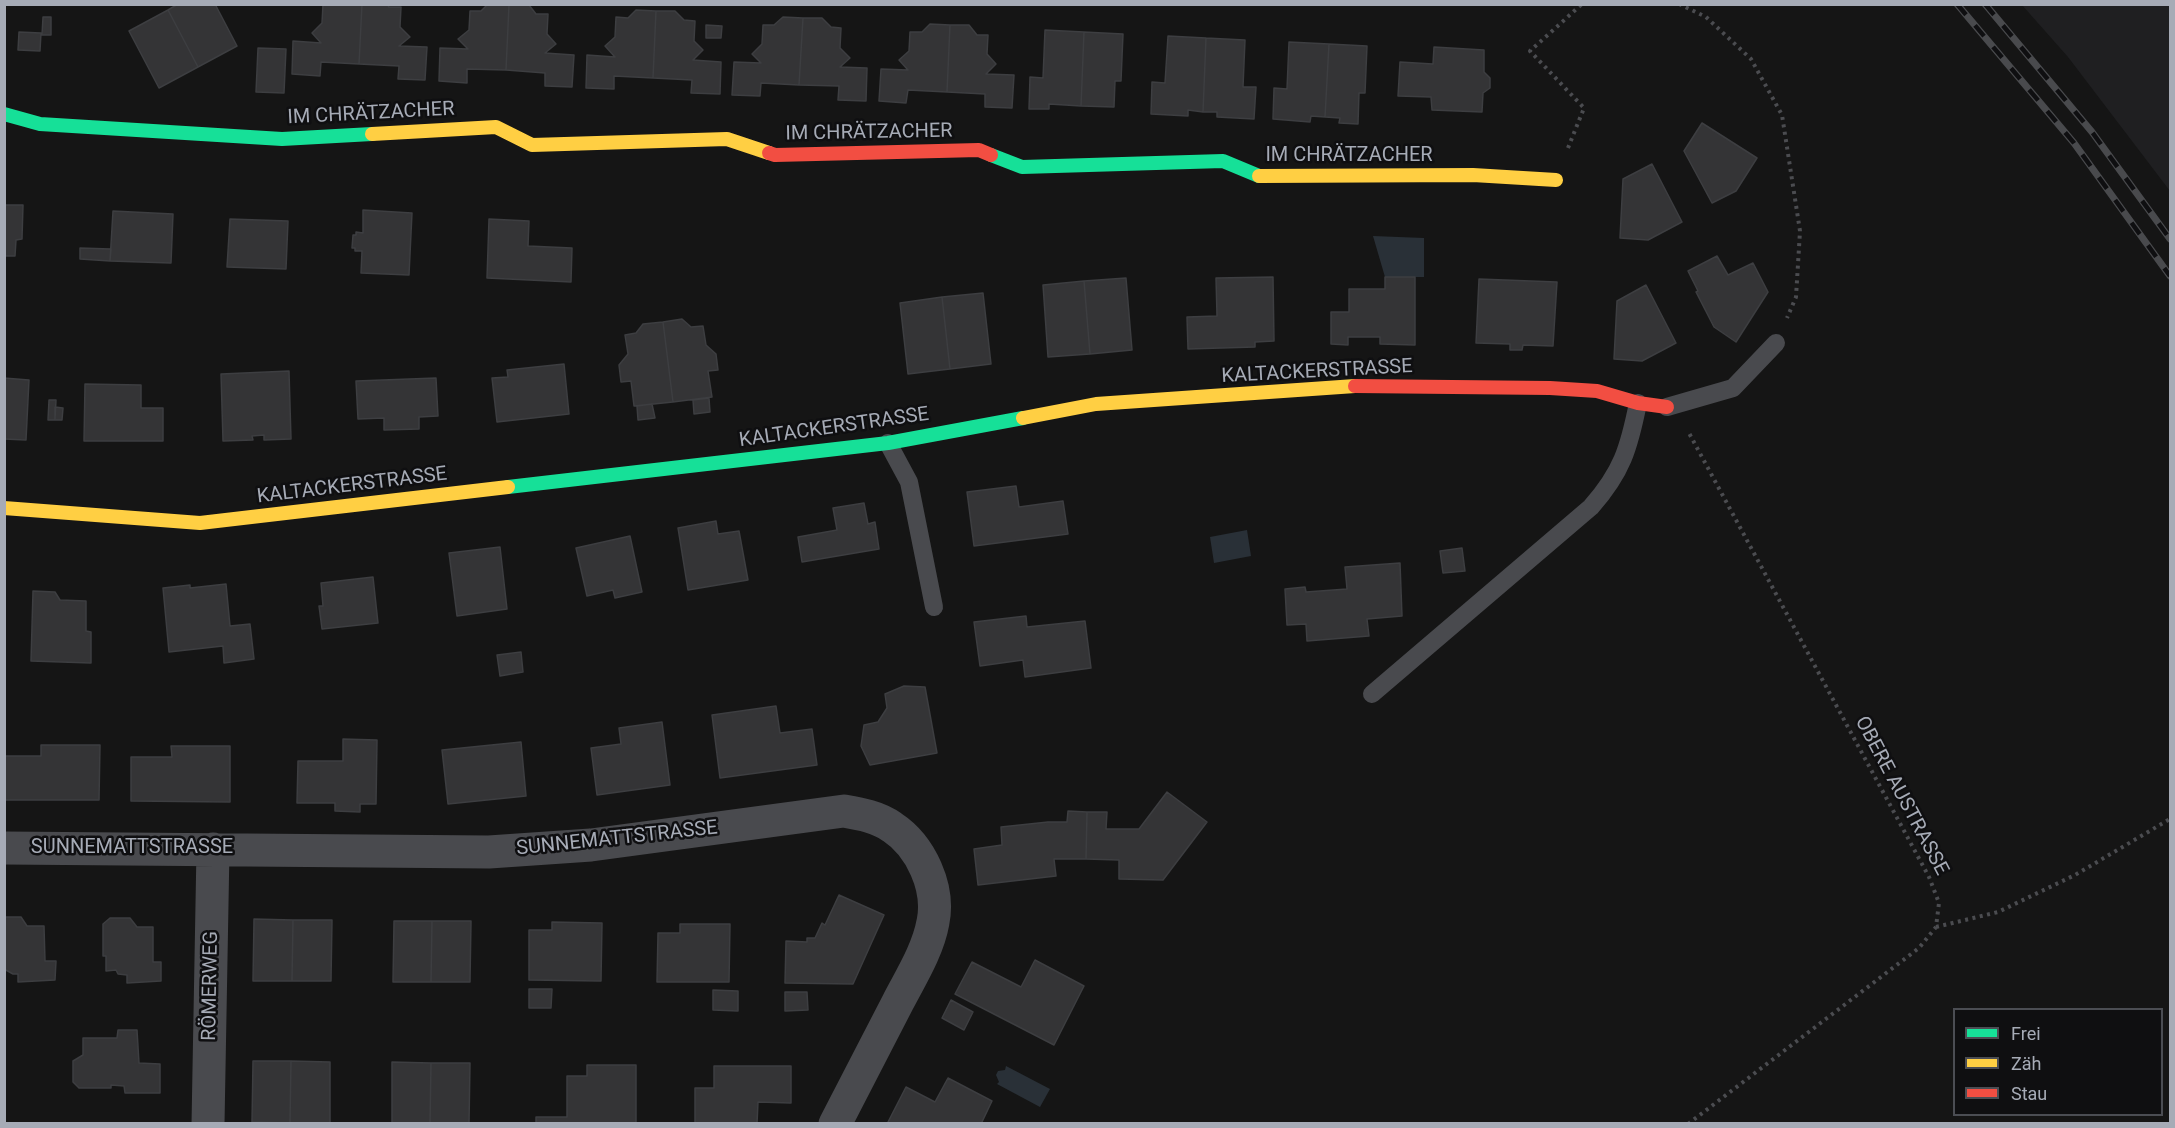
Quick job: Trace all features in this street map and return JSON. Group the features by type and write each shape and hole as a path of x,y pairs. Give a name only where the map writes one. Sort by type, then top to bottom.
{"street":[{"name":"IM CHRÄTZACHER","path":"4,114 40,124 282,139 496,127 532,145 727,139 775,155 979,150 1022,167 1223,161 1261,177 1473,175 1556,180"},
{"name":"KALTACKERSTRASSE","path":"4,508 200,523 888,443 1096,404 1358,386 1550,388 1597,391 1638,403 1667,407"},
{"name":"SUNNEMATTSTRASSE","path":"4,848 489,852 591,845 844,810 870,816 892,827 910,843 924,864 934,894 934,922 920,961 835,1124"},
{"name":"RÖMERWEG","path":"208,1124 213,849"}],"lane":[{"path":"1667,407 1733,388 1776,344"},
{"path":"1372,694 1596,501 1608,488 1621,465 1631,439 1638,403"},
{"path":"888,443 909,482 934,607"}],"path":[{"path":"1556,180 1584,108 1530,51 1582,4"},
{"path":"1680,4 1706,17 1751,60 1782,115 1800,231 1796,297 1776,344"},
{"name":"OBERE AUSTRASSE","path":"1667,407 1691,436 1929,877 1939,903 1936,927"},
{"path":"1688,1124 1919,948 1936,927 1998,912 2075,875 2170,819"}],"shaded area":[{"path":"2022,5 2170,5 2170,191 2068,57"},
{"path":"1373,236 1424,238 1424,277 1385,277"},
{"path":"1247,530 1251,556 1214,563 1210,537"},
{"path":"1006,1066 1050,1089 1040,1107 997,1084 999,1082 996,1075 998,1071 1005,1070"}],"building":[{"path":"178,4 215,4 237,46 198,67 168,10"},
{"path":"323,4 362,4 359,64 321,62 320,76 292,74 293,41 321,43 312,33 322,23"},
{"path":"362,4 387,4 389,7 401,7 400,27 410,37 399,46 427,47 425,80 398,79 399,66 359,64"},
{"path":"488,4 509,5 506,70 467,69 467,83 439,81 440,48 468,49 458,39 469,30 470,11 481,11"},
{"path":"509,5 529,5 536,14 548,14 547,34 556,44 545,53 574,55 572,87 545,86 545,73 506,70"},
{"path":"168,10 198,67 159,88 129,31"},
{"path":"636,10 656,11 653,78 614,76 614,89 586,88 587,55 615,57 605,46 615,37 616,17 628,18"},
{"path":"656,11 675,11 684,20 695,21 694,41 703,50 693,60 721,62 720,94 691,93 692,80 653,78"},
{"path":"43,17 51,17 51,35 42,35"},
{"path":"783,17 803,18 799,85 761,83 760,96 732,95 734,62 761,63 752,54 762,44 763,25 774,25"},
{"path":"803,18 822,18 831,27 841,28 840,48 850,58 840,67 867,68 866,101 838,100 839,86 799,85"},
{"path":"930,24 950,25 947,92 908,90 906,103 879,101 881,69 908,70 899,60 909,51 910,32 922,32"},
{"path":"706,25 722,26 721,38 706,38"},
{"path":"950,25 969,25 977,35 988,35 987,54 996,64 986,74 1014,75 1012,108 985,107 985,94 947,92"},
{"path":"1045,30 1084,32 1081,106 1049,104 1049,109 1029,109 1030,77 1043,78"},
{"path":"19,32 41,33 40,51 18,50"},
{"path":"1084,32 1123,34 1121,81 1115,81 1114,107 1081,106"},
{"path":"1168,36 1206,38 1203,112 1188,110 1188,116 1151,114 1152,82 1165,83"},
{"path":"1206,38 1245,40 1243,87 1256,87 1254,119 1217,117 1217,112 1203,112"},
{"path":"1289,42 1329,44 1325,117 1311,116 1310,122 1273,119 1274,88 1287,89"},
{"path":"1329,44 1367,46 1365,93 1359,93 1358,124 1339,123 1340,118 1325,117"},
{"path":"1434,47 1484,50 1484,72 1490,78 1490,88 1483,93 1482,112 1432,110 1431,97 1398,96 1400,62 1433,64"},
{"path":"258,48 286,49 284,93 256,92"},
{"path":"1702,123 1757,158 1736,191 1712,203 1684,151"},
{"path":"1652,164 1682,222 1648,240 1620,238 1623,179"},
{"path":"4,205 23,205 22,239 16,240 15,256 4,256"},
{"path":"363,210 412,213 409,275 361,273 362,251 355,251 355,248 352,248 353,235 356,235 356,232 363,233"},
{"path":"113,211 173,214 171,263 110,261"},
{"path":"230,219 288,221 286,269 227,267"},
{"path":"489,219 529,221 528,246 572,248 571,282 487,278"},
{"path":"80,248 111,249 110,261 80,259"},
{"path":"1717,256 1728,275 1753,263 1768,292 1736,342 1714,327 1688,271"},
{"path":"1273,277 1274,341 1255,342 1255,347 1188,349 1187,317 1217,316 1216,278"},
{"path":"1385,277 1415,277 1415,345 1380,344 1380,337 1348,337 1348,345 1331,344 1331,312 1349,312 1349,289 1385,289"},
{"path":"1126,278 1132,350 1090,354 1084,281"},
{"path":"1479,279 1557,282 1553,346 1523,345 1522,350 1510,350 1510,344 1476,343"},
{"path":"1084,281 1090,354 1048,357 1043,285"},
{"path":"1646,285 1676,343 1642,361 1614,359 1617,301"},
{"path":"983,293 991,364 950,369 942,297"},
{"path":"942,297 950,369 908,374 900,303"},
{"path":"682,319 691,327 703,326 706,345 716,354 718,370 708,371 712,397 673,402 663,322"},
{"path":"663,322 673,402 634,406 631,381 621,382 619,365 628,354 625,335 636,333 643,324"},
{"path":"564,364 569,414 497,422 492,378 508,377 507,370"},
{"path":"289,371 291,439 264,440 264,435 252,436 253,440 223,441 221,374"},
{"path":"4,378 29,380 26,440 4,439"},
{"path":"436,378 438,416 419,417 419,429 384,430 384,418 358,419 356,381"},
{"path":"85,384 141,385 141,408 163,408 163,441 84,441"},
{"path":"709,398 710,412 694,414 693,400"},
{"path":"49,400 56,400 55,420 48,420"},
{"path":"652,404 655,418 638,420 637,406"},
{"path":"55,407 63,408 62,420 55,420"},
{"path":"1016,486 1019,507 1063,501 1068,534 974,546 967,492"},
{"path":"864,503 868,524 875,522 879,549 802,562 798,537 837,530 833,508"},
{"path":"716,521 718,534 739,531 748,580 688,590 678,528"},
{"path":"630,536 642,592 615,598 613,590 587,596 576,548"},
{"path":"500,547 507,609 457,616 449,553"},
{"path":"1462,548 1465,571 1443,573 1440,551"},
{"path":"1400,563 1402,616 1367,619 1369,636 1307,641 1306,624 1287,625 1285,589 1305,587 1306,592 1347,589 1345,567"},
{"path":"373,577 378,623 322,629 319,606 323,606 321,583"},
{"path":"226,584 230,626 250,624 254,659 224,663 223,646 169,652 163,588"},
{"path":"33,591 55,592 60,600 86,601 86,631 91,632 91,663 31,661"},
{"path":"1026,616 1027,627 1085,621 1091,668 1025,677 1023,660 980,666 974,622"},
{"path":"521,652 523,672 500,676 497,655"},
{"path":"904,686 925,687 937,753 870,765 861,746 864,725 878,722 887,708 885,694"},
{"path":"776,706 780,733 812,729 817,765 720,778 712,715"},
{"path":"662,722 670,785 597,795 591,748 621,744 619,728"},
{"path":"343,739 377,740 376,804 360,804 360,812 335,811 335,803 297,803 298,761 343,761"},
{"path":"521,742 526,796 448,804 442,750"},
{"path":"41,745 100,745 99,800 4,800 4,756 41,756"},
{"path":"171,746 230,746 230,802 131,801 131,757 172,757"},
{"path":"1167,792 1207,822 1163,880 1119,879 1119,860 1086,859 1087,812 1107,812 1106,829 1139,829"},
{"path":"1068,811 1087,812 1086,859 1054,859 1056,876 978,885 974,849 1002,845 1001,827 1067,822"},
{"path":"839,895 884,915 853,984 785,983 786,941 807,942 807,938 815,938 822,923 825,925"},
{"path":"4,917 21,917 27,926 44,926 45,961 56,961 55,980 18,982 18,974 4,969"},
{"path":"110,918 130,918 137,927 153,927 153,962 161,962 161,981 127,983 127,975 118,974 116,970 106,971 106,956 103,956 103,924"},
{"path":"254,919 293,920 292,981 253,981"},
{"path":"293,920 332,920 331,981 292,981"},
{"path":"394,921 432,921 431,982 393,982"},
{"path":"432,921 471,921 470,982 431,982"},
{"path":"552,922 602,923 601,981 529,980 529,930 552,930"},
{"path":"680,924 730,924 729,982 657,982 658,933 680,933"},
{"path":"1035,960 1084,986 1054,1045 955,994 972,962 1021,987"},
{"path":"529,989 552,989 551,1008 529,1008"},
{"path":"713,990 738,991 738,1011 713,1010"},
{"path":"785,992 807,992 808,1010 785,1011"},
{"path":"951,1000 973,1012 964,1030 942,1018"},
{"path":"118,1030 137,1030 139,1063 160,1064 160,1093 125,1093 124,1086 111,1085 111,1088 79,1088 73,1082 73,1061 83,1055 83,1038 117,1038"},
{"path":"253,1061 291,1061 290,1123 252,1122"},
{"path":"291,1061 330,1062 330,1123 290,1123"},
{"path":"392,1062 431,1063 430,1124 392,1124"},
{"path":"431,1063 470,1063 469,1124 430,1124"},
{"path":"587,1065 636,1065 636,1124 536,1124 536,1117 567,1117 567,1076 587,1076"},
{"path":"714,1066 791,1066 791,1103 758,1102 757,1124 695,1124 695,1088 714,1088"},
{"path":"948,1078 992,1101 981,1124 887,1124 906,1087 935,1102"}],"railway":[{"path":"1957,4 2074,143 2170,276"},
{"path":"1985,4 2092,132 2170,239"}],"traffic: fast":[{"path":"4,114 40,124 282,139 372,134"},
{"path":"991,155 1022,167 1223,161 1259,176"},
{"path":"508,487 888,443 1023,418"}],"traffic: slow":[{"path":"372,134 496,127 532,145 727,139 769,153"},
{"path":"1259,176 1473,175 1556,180"},
{"path":"1023,418 1096,404 1355,386"},
{"path":"4,508 200,523 508,487"}],"traffic: jam":[{"path":"769,153 775,155 979,150 991,155"},
{"path":"1355,386 1550,388 1597,391 1638,403 1667,407"}]}
